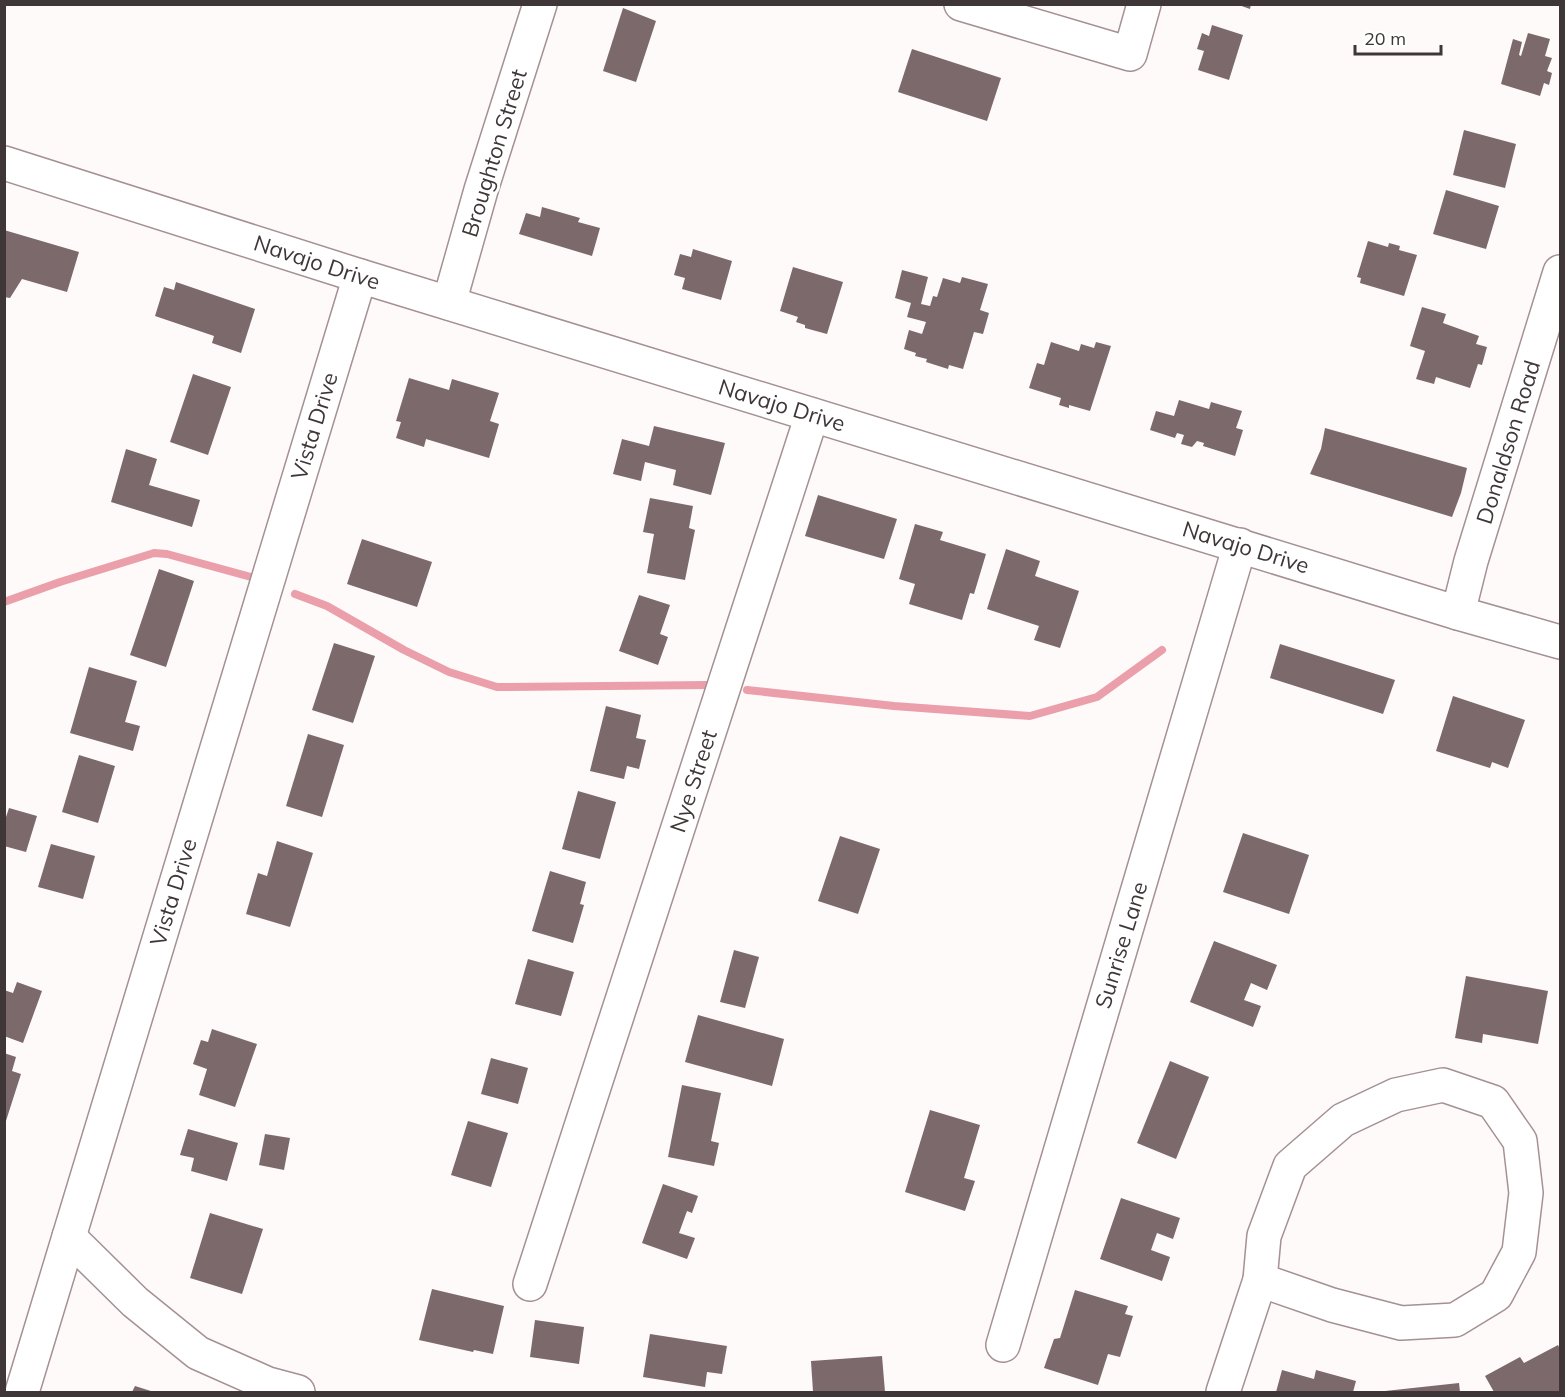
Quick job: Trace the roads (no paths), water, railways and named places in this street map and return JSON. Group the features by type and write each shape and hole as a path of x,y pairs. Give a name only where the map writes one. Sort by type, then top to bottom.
{"street":[{"name":"Broughton Street","path":"449,303 481,190 540,4"},
{"path":"961,4 1130,54 1144,4"},
{"name":"Navajo Drive","path":"4,163 360,276 1458,613 1560,642"},
{"name":"Donaldson Road","path":"1458,613 1471,561 1560,272"},
{"name":"Vista Drive","path":"22,1392 360,276"},
{"name":"Nye Street","path":"530,1284 812,415"},
{"name":"Sunrise Lane","path":"1003,1345 1240,545"},
{"path":"1223,1392 1260,1280 1264,1236 1290,1166 1343,1120 1396,1095 1443,1085 1493,1102 1520,1141 1526,1193 1520,1252 1496,1294 1455,1320 1401,1323 1332,1305 1260,1280"},
{"path":"69,1237 135,1302 198,1353 268,1384 298,1392"}],"waterway":[{"path":"4,602 154,553 167,554 251,577"},
{"path":"295,594 327,606 404,650 449,672 497,687 708,685"},
{"path":"747,690 894,706 1030,716 1097,697 1162,650"}]}
